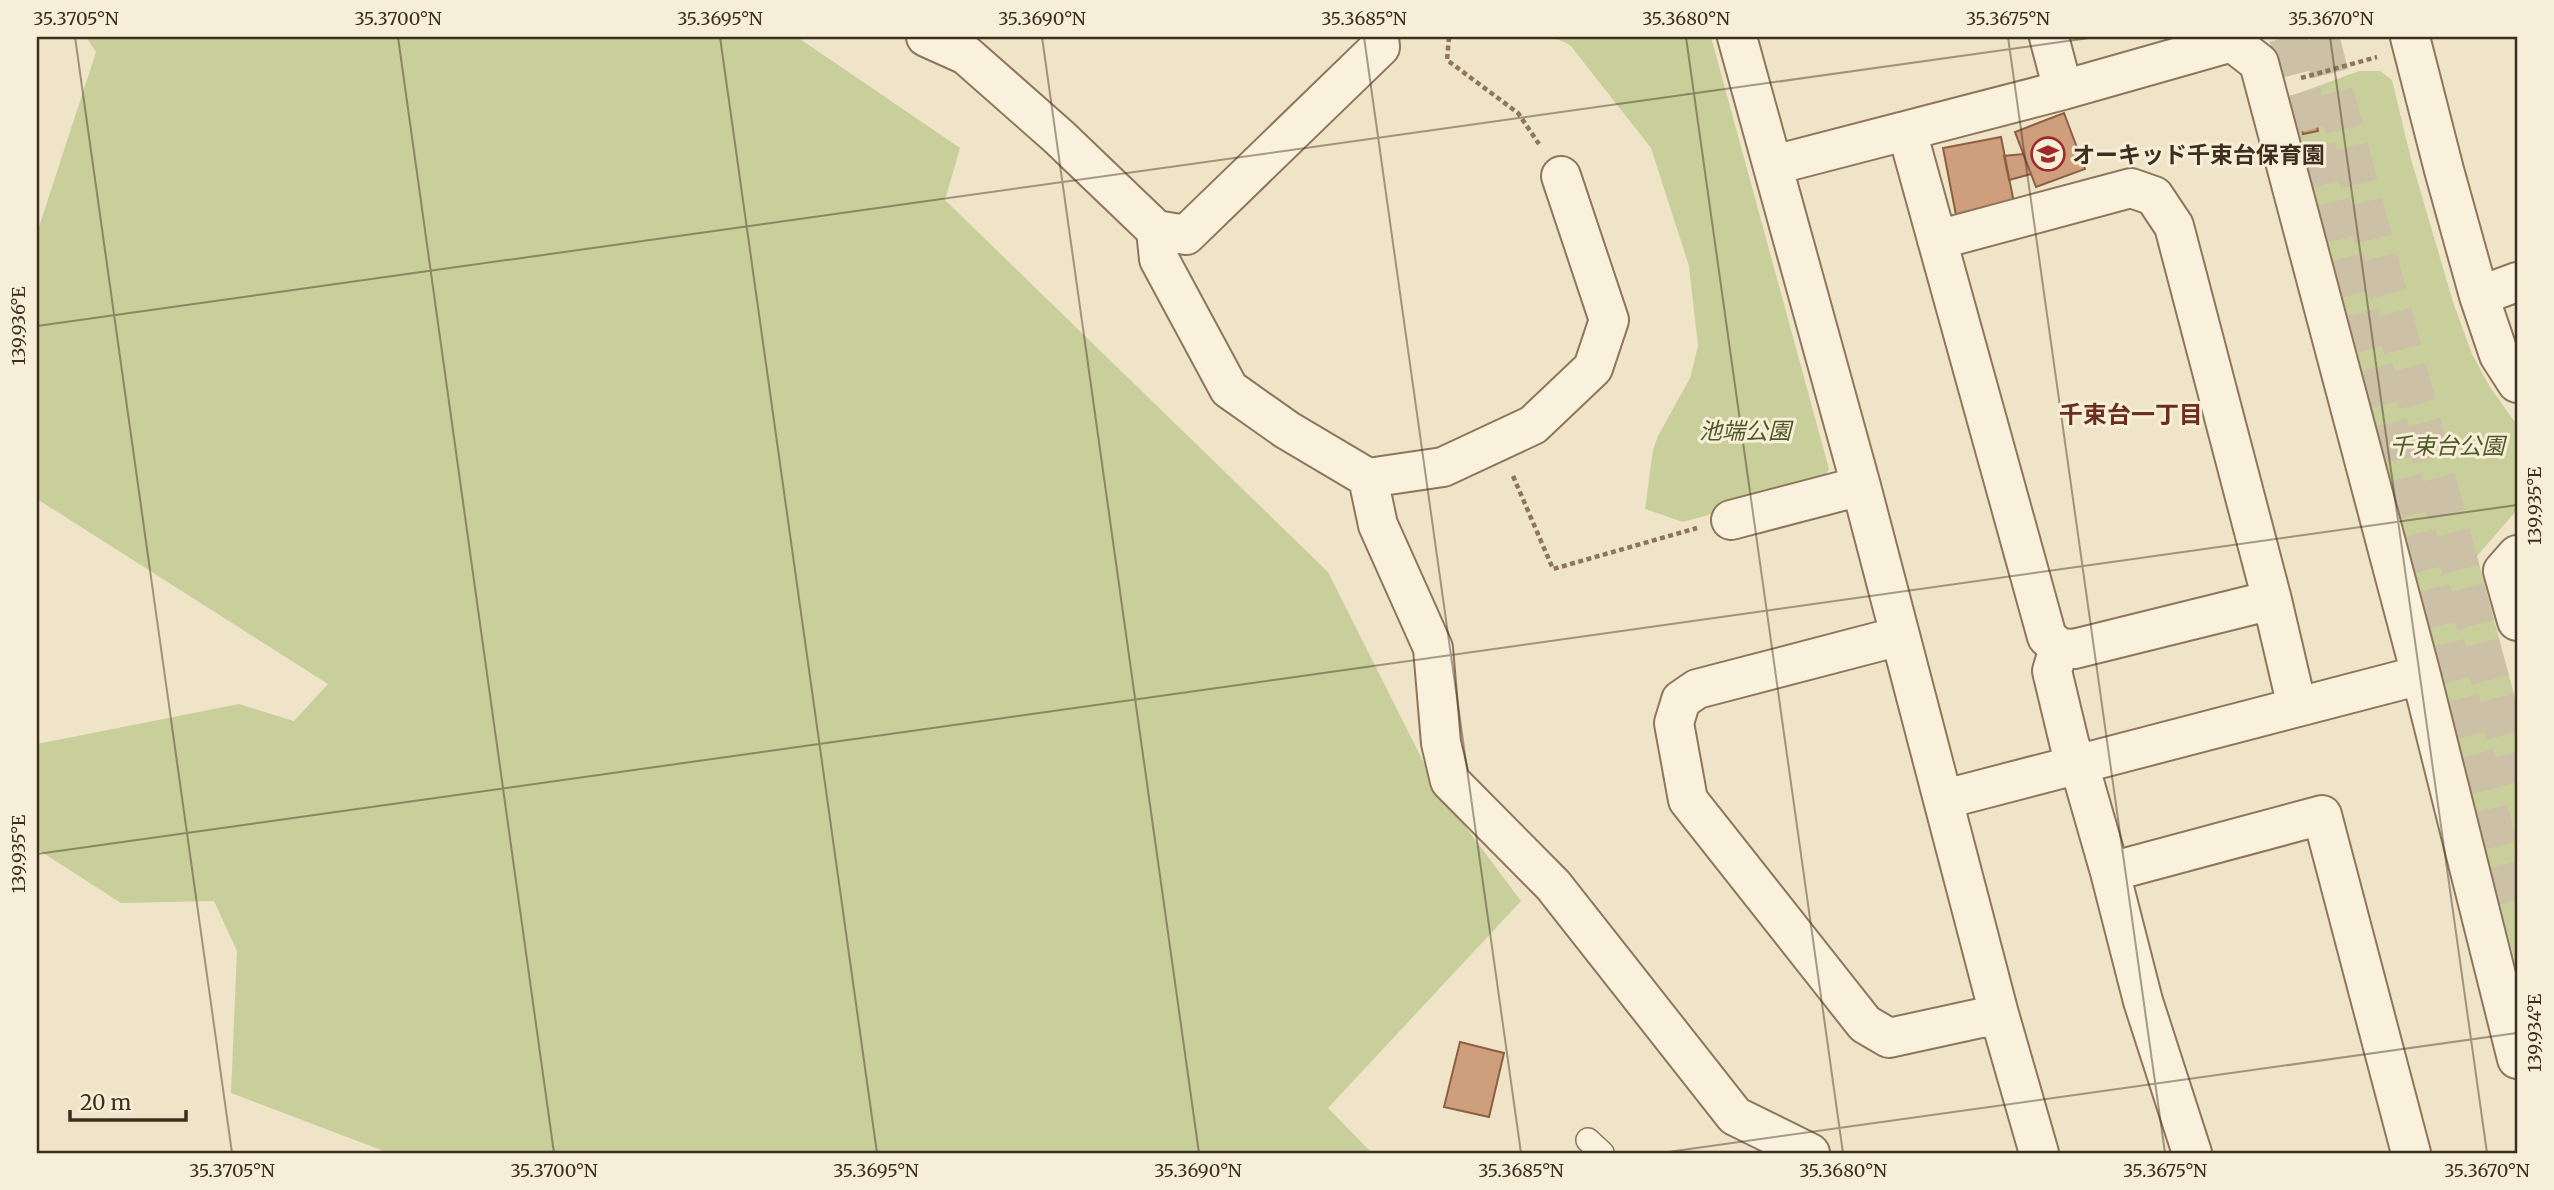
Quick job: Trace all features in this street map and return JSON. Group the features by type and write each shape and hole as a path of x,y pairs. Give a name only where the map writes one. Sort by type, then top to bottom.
{"street":[{"path":"926,37 966,55 1059,137 1156,230 1186,235 1380,47 1379,37"},
{"path":"1737,37 1861,486 1945,799 1999,1014 2039,1153"},
{"path":"2049,37 2063,90"},
{"path":"2410,37 2479,296 2499,355 2517,383"},
{"path":"1774,165 2063,90 2232,42 2259,63 2421,675 2517,1059"},
{"path":"1907,131 2047,637 2059,648 2074,649 2272,600"},
{"path":"1156,230 1159,259 1229,389 1287,430 1368,478 1443,467 1533,425 1593,368 1609,320 1561,176"},
{"path":"1937,240 2131,188 2154,196 2174,226 2272,600 2297,707"},
{"path":"2479,296 2517,282"},
{"path":"1368,478 1378,525 1433,648 1441,743 1450,781 1553,885 1735,1116 1810,1153"},
{"path":"1731,520 1861,486"},
{"path":"2517,555 2503,570 2517,621"},
{"path":"1900,636 1697,689 1681,700 1674,723 1688,800 1865,1024 1889,1038 1999,1014"},
{"path":"2059,648 2052,671 2070,746 2079,764 2143,1001 2192,1153"},
{"path":"1945,799 2421,675"},
{"path":"2110,872 2322,815 2410,1153"}],"path":[{"path":"1449,37 1447,60 1518,113 1561,176"},
{"path":"2316,74 2364,61"},
{"path":"1511,472 1553,569 1731,520"}],"green space":[{"path":"86,37 797,37 960,148 945,200 1328,572 1436,787 1521,901 1328,1108 1372,1153 389,1153 231,1093 237,951 214,901 121,903 37,849 37,744 239,704 294,721 328,684 37,499 37,233 96,52"},
{"name":"池端公園","path":"1552,37 1711,37 1829,469 1820,484 1683,522 1645,509 1653,450 1690,378 1698,346 1689,266 1651,148 1570,45"},
{"name":"千束台公園","path":"2359,71 2380,71 2392,80 2411,159 2453,302 2472,354 2490,387 2517,425 2517,510 2477,556 2517,705 2517,970 2290,107 2296,94"}],"building":[{"path":"2311,96 2318,131 2303,134 2295,100"},
{"path":"2064,113 2085,169 2036,187 2015,132"},
{"path":"2001,137 2014,203 1956,215 1943,148"},
{"path":"2023,154 2031,174 2009,180 2004,156"},
{"path":"1460,1042 1504,1053 1489,1117 1444,1107"}],"tunnel":[{"path":"2288,37 2517,918"},
{"path":"2320,37 2517,782"}],"place":[{"name":"オーキッド千束台保育園","path":"2048,154"}],"district":[{"name":"千束台一丁目","path":"2131,414"}]}
